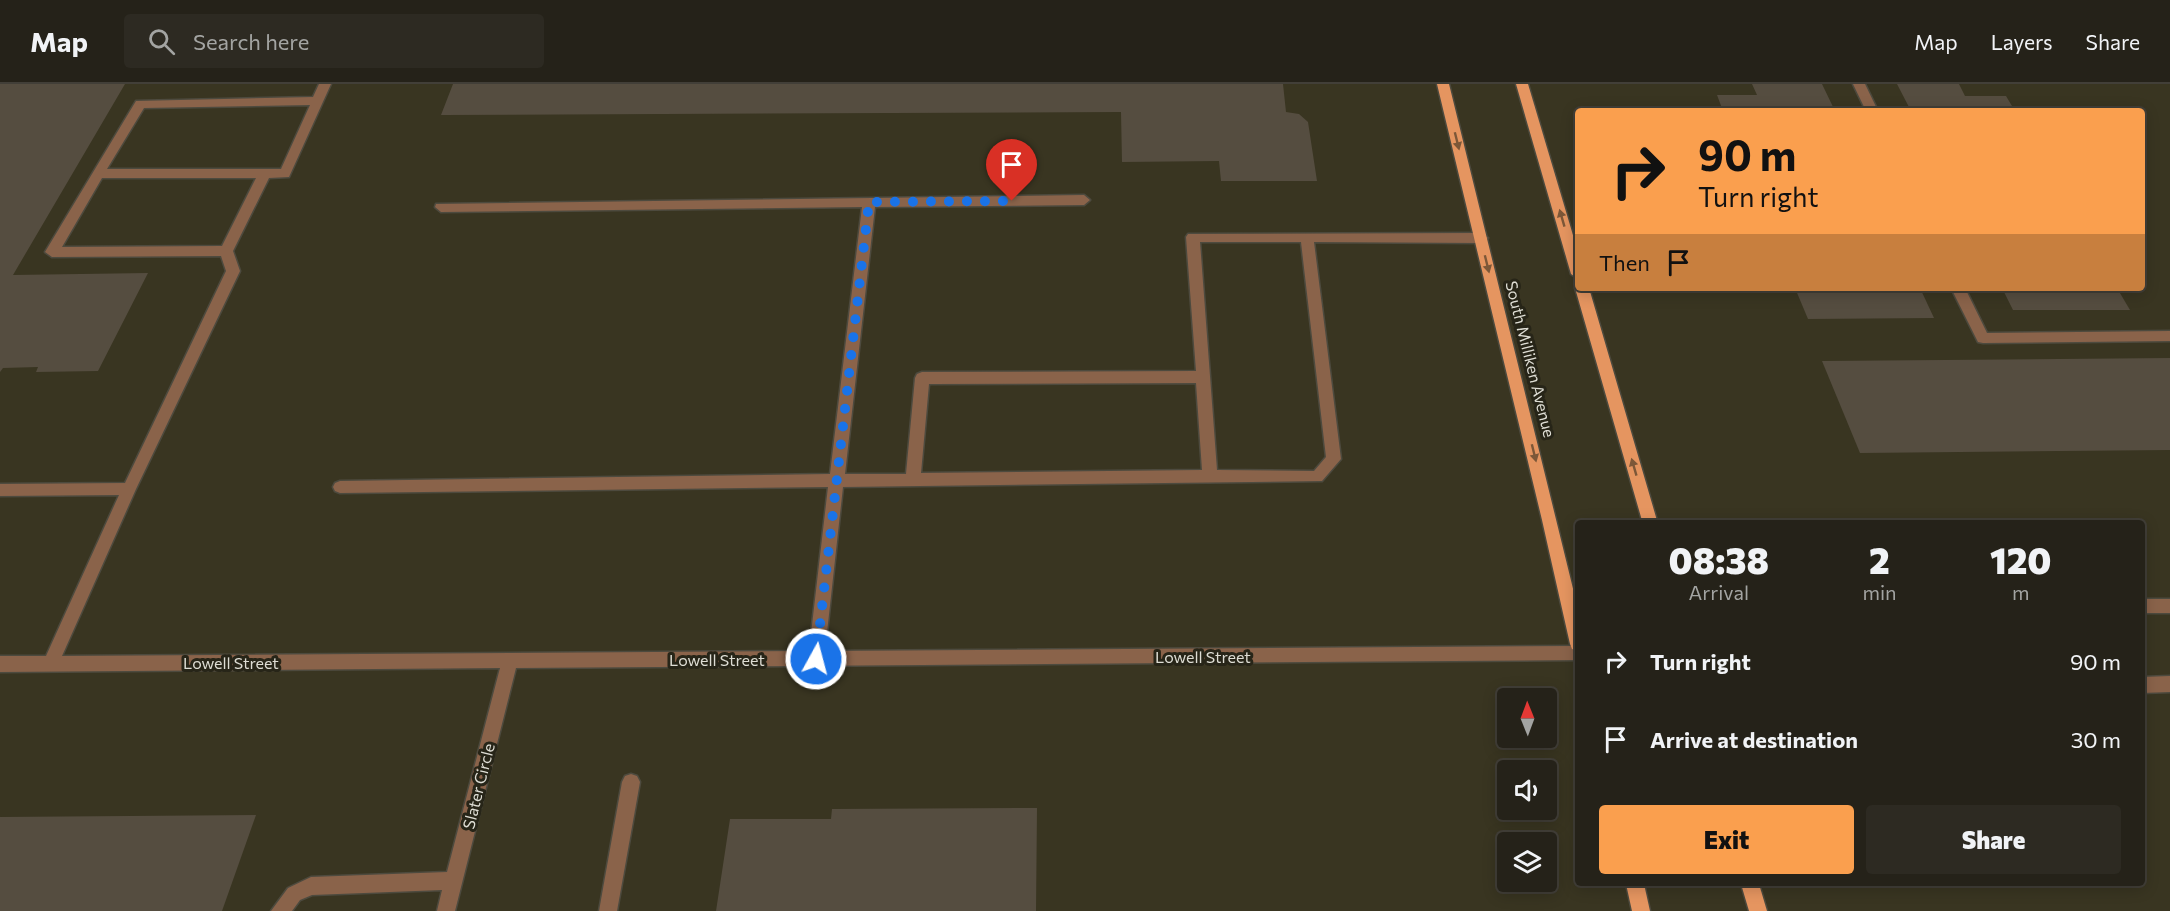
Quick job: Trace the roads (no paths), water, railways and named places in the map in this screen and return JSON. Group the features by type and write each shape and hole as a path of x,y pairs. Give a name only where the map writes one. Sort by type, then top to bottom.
{"main road":[{"name":"South Milliken Avenue","path":"1443,84 1575,631"},
{"path":"1522,84 1575,264"},
{"path":"1583,291 1650,520"},
{"path":"1635,886 1641,911"},
{"path":"1751,886 1758,911"}],"street":[{"path":"98,174 285,174 325,84"},
{"path":"1858,84 1870,108"},
{"path":"226,251 52,252 140,104 317,101"},
{"path":"51,663 129,489 233,271 226,251 265,174"},
{"path":"441,207 1084,200"},
{"path":"816,659 869,202"},
{"path":"1210,476 1193,237 1481,238"},
{"path":"340,488 913,479 1317,477 1334,459 1307,237"},
{"path":"1960,291 1983,338 2170,336"},
{"path":"913,479 922,378 1203,377"},
{"path":"0,489 129,489"},
{"path":"2145,606 2170,606"},
{"name":"Lowell Street","path":"0,664 1575,653"},
{"name":"Slater Circle","path":"446,911 510,661"},
{"path":"2145,685 2170,684"},
{"path":"608,911 631,782"},
{"path":"280,911 294,894 311,886 454,881"}]}
